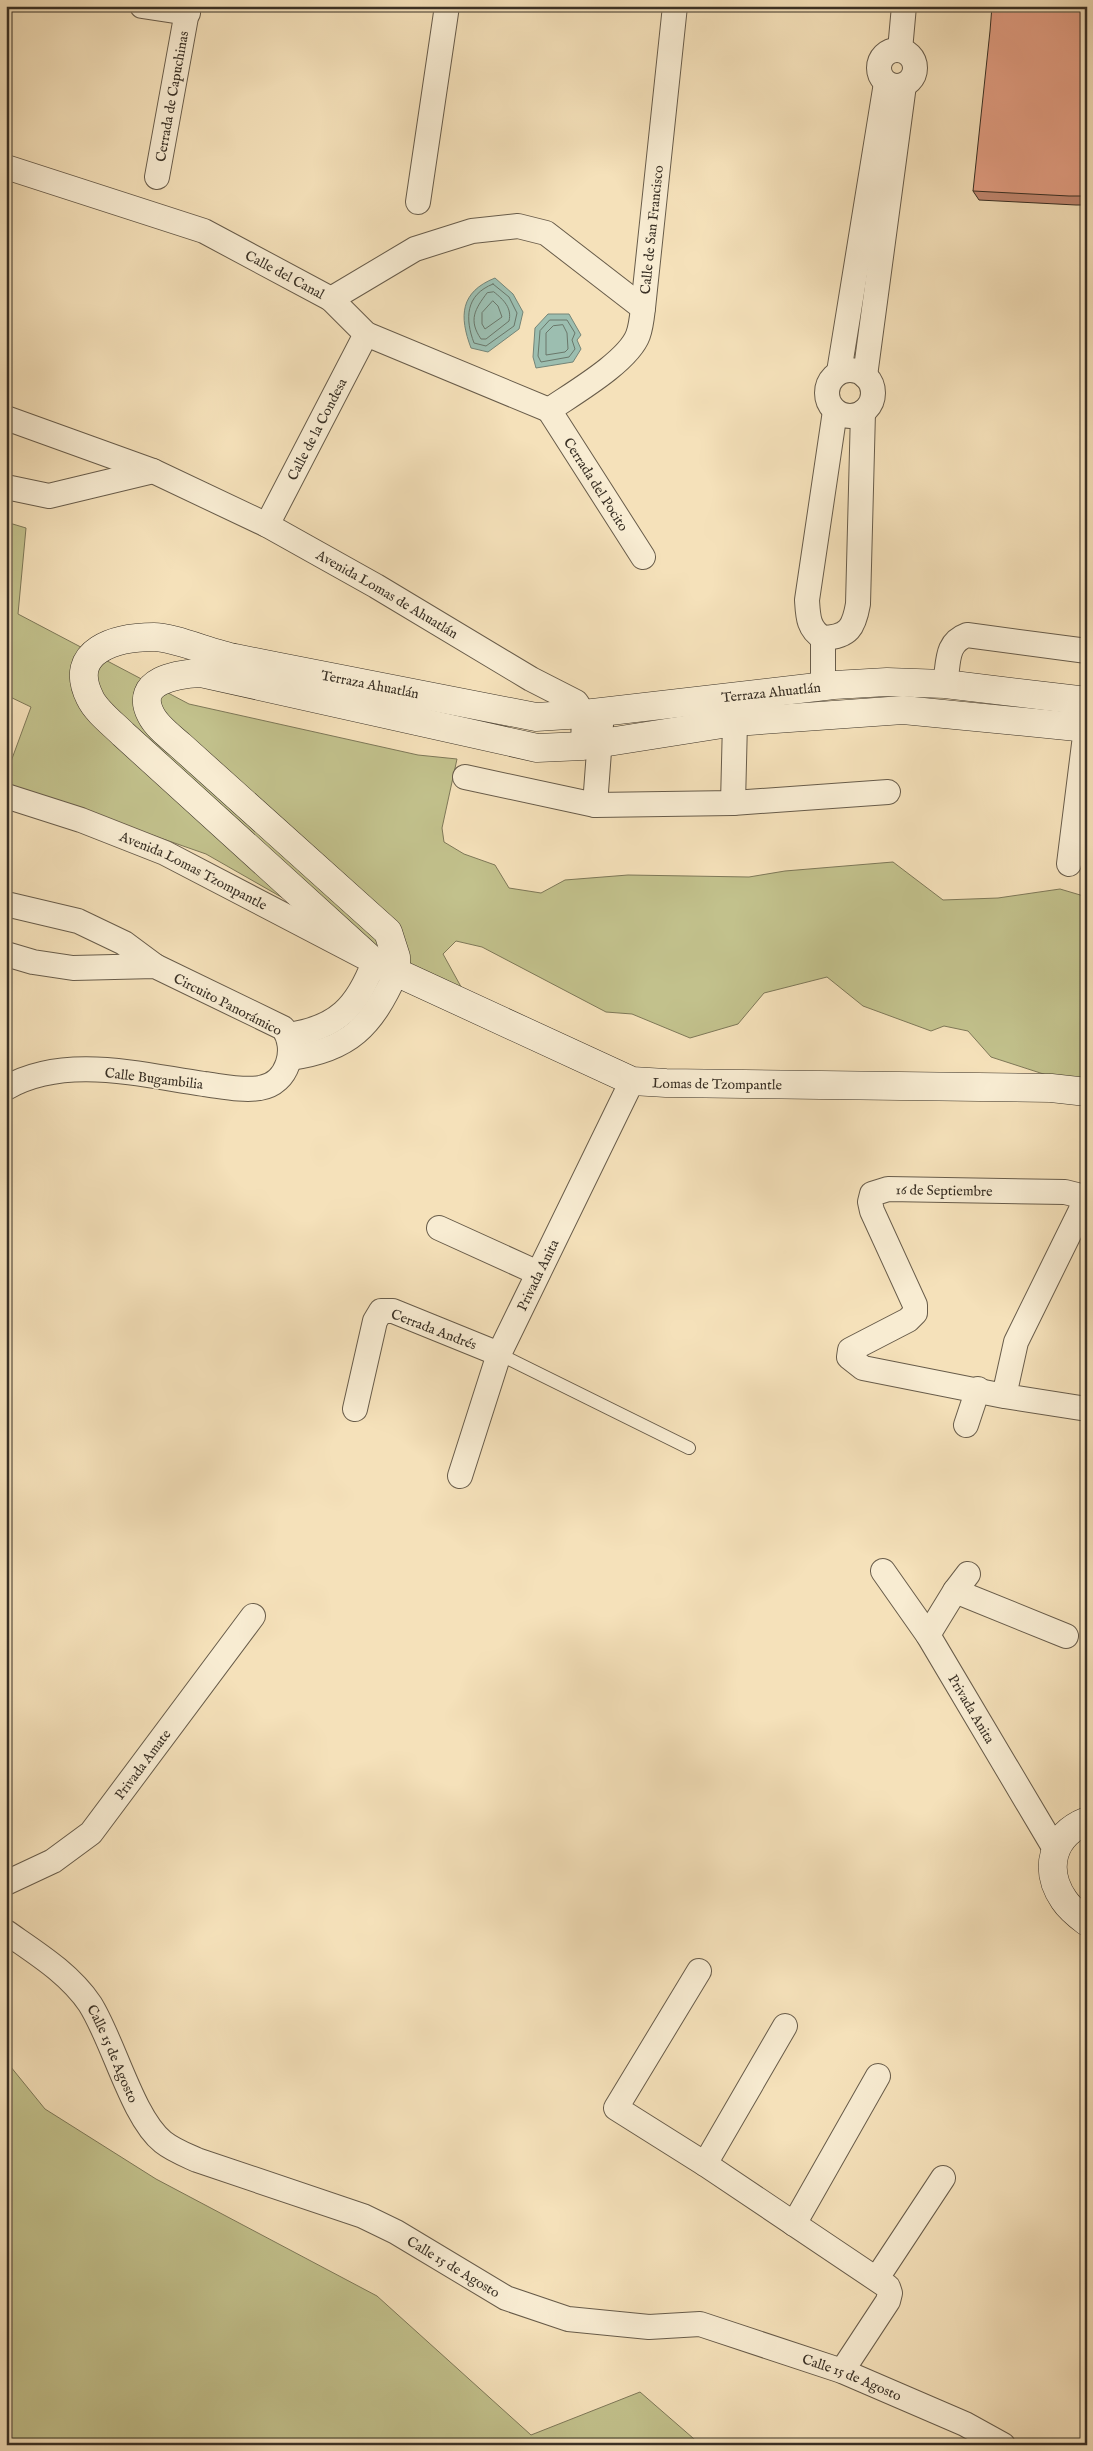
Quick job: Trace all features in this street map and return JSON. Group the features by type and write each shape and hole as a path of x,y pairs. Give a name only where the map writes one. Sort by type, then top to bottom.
{"street":[{"path":"418,202 447,6"},
{"name":"Calle de San Francisco","path":"549,410 600,375 627,352 638,336 643,308 675,6"},
{"path":"895,84 913,77 915,66 910,55 900,50 904,6"},
{"path":"146,7 188,10"},
{"name":"Cerrada de Capuchinas","path":"157,178 188,10"},
{"path":"839,372 895,84"},
{"path":"865,376 895,84"},
{"name":"Calle del Canal","path":"6,167 204,231 331,299 366,334 549,410"},
{"path":"331,299 415,249 472,231 518,226 546,233 643,308"},
{"name":"Calle de la Condesa","path":"266,525 366,334"},
{"path":"853,370 865,376 870,381 873,395 868,408 849,417 835,411 827,398 826,390 833,377 839,372 853,370"},
{"name":"Cerrada del Pocito","path":"549,410 643,557"},
{"path":"835,411 807,600 808,619 816,633 828,637 848,630 854,623 858,604 863,412"},
{"name":"Avenida Lomas de Ahuatlán","path":"6,418 153,471 266,525 376,586 531,679 572,699 582,708 593,712"},
{"path":"6,487 49,496 153,471"},
{"path":"945,684 951,646 956,639 967,635 1087,651"},
{"name":"Terraza Ahuatlán","path":"1087,701 945,684 887,682 828,685 593,712 536,716 227,657 156,636 117,642 93,652 84,671 85,686 90,700 123,734 385,967 396,957 388,932 159,726 151,716 148,707 148,697 152,688 168,677 201,673 537,748 591,744 735,722 903,710 1087,728"},
{"path":"828,637 828,685"},
{"path":"593,712 591,744 595,805"},
{"path":"734,803 735,722"},
{"path":"1069,864 1087,728"},
{"path":"465,776 595,805 734,803 888,792"},
{"name":"Avenida Lomas Tzompantle","path":"6,796 81,820 165,854 385,967"},
{"name":"Circuito Panorámico","path":"6,904 78,921 124,943 155,966 283,1028 290,1047"},
{"name":"Circuito Panorámico","path":"6,954 32,962 73,968 155,966"},
{"path":"290,1047 312,1055 334,1047 353,1036 370,1020 383,1002 385,967"},
{"name":"Lomas de Tzompantle","path":"385,967 632,1081 1051,1088 1087,1092"},
{"name":"Calle Bugambilia","path":"6,1088 20,1080 43,1073 71,1069 120,1072 218,1086 261,1088 280,1076 290,1047"},
{"name":"Privada Anita","path":"460,1476 499,1354 632,1081"},
{"name":"16 de Septiembre","path":"1004,1396 1016,1342 1080,1212 1083,1204 1081,1196 1065,1192 880,1190 872,1194 870,1202 872,1211 914,1305 915,1313 908,1320 856,1345 850,1350 849,1357 864,1368 978,1389 1004,1396 1087,1409"},
{"path":"439,1228 538,1272"},
{"name":"Cerrada Andrés","path":"355,1409 375,1321 381,1311 393,1311 499,1354"},
{"path":"966,1425 978,1389"},
{"name":"Privada Anita","path":"883,1571 928,1635 1055,1849"},
{"path":"928,1635 961,1582 1066,1636"},
{"name":"Privada Amate","path":"6,1883 53,1861 91,1833 253,1616"},
{"path":"1087,1821 1073,1826 1063,1835 1055,1849 1053,1876 1058,1890 1066,1903 1087,1922"},
{"name":"Calle 15 de Agosto","path":"6,1932 56,1968 88,2002 109,2039 149,2128 163,2142 177,2151 197,2160 363,2216 396,2232 506,2298 568,2319 649,2327 700,2324 842,2371 964,2424 1003,2445"},
{"path":"699,1971 616,2108 705,2164 878,2278 888,2287 890,2293 888,2302 842,2371"},
{"path":"705,2164 785,2026"},
{"path":"794,2224 878,2076"},
{"path":"878,2278 943,2178"}],"lane":[{"path":"499,1354 690,1448"}],"shaded area":[{"path":"6,522 26,528 18,614 189,704 418,755 457,759 442,828 444,842 464,854 495,865 509,888 541,893 565,880 628,875 749,877 785,871 893,862 943,900 998,898 1060,889 1087,897 1087,1085 1062,1080 991,1057 968,1031 944,1026 931,1031 863,1006 827,977 764,993 738,1024 690,1038 632,1014 606,1012 482,947 456,941 443,954 465,994 430,982 206,854 6,784 6,775 31,707 6,695"},
{"path":"6,2061 45,2109 156,2179 377,2296 531,2435 640,2392 701,2445 6,2445"}],"water":[{"path":"495,278 513,294 523,312 519,329 488,352 471,348 464,315 465,306 475,290"},
{"path":"548,314 569,314 581,335 577,340 581,349 573,362 536,368 533,357 535,328"}],"building":[{"path":"992,6 1087,6 1087,196 973,191"}]}
